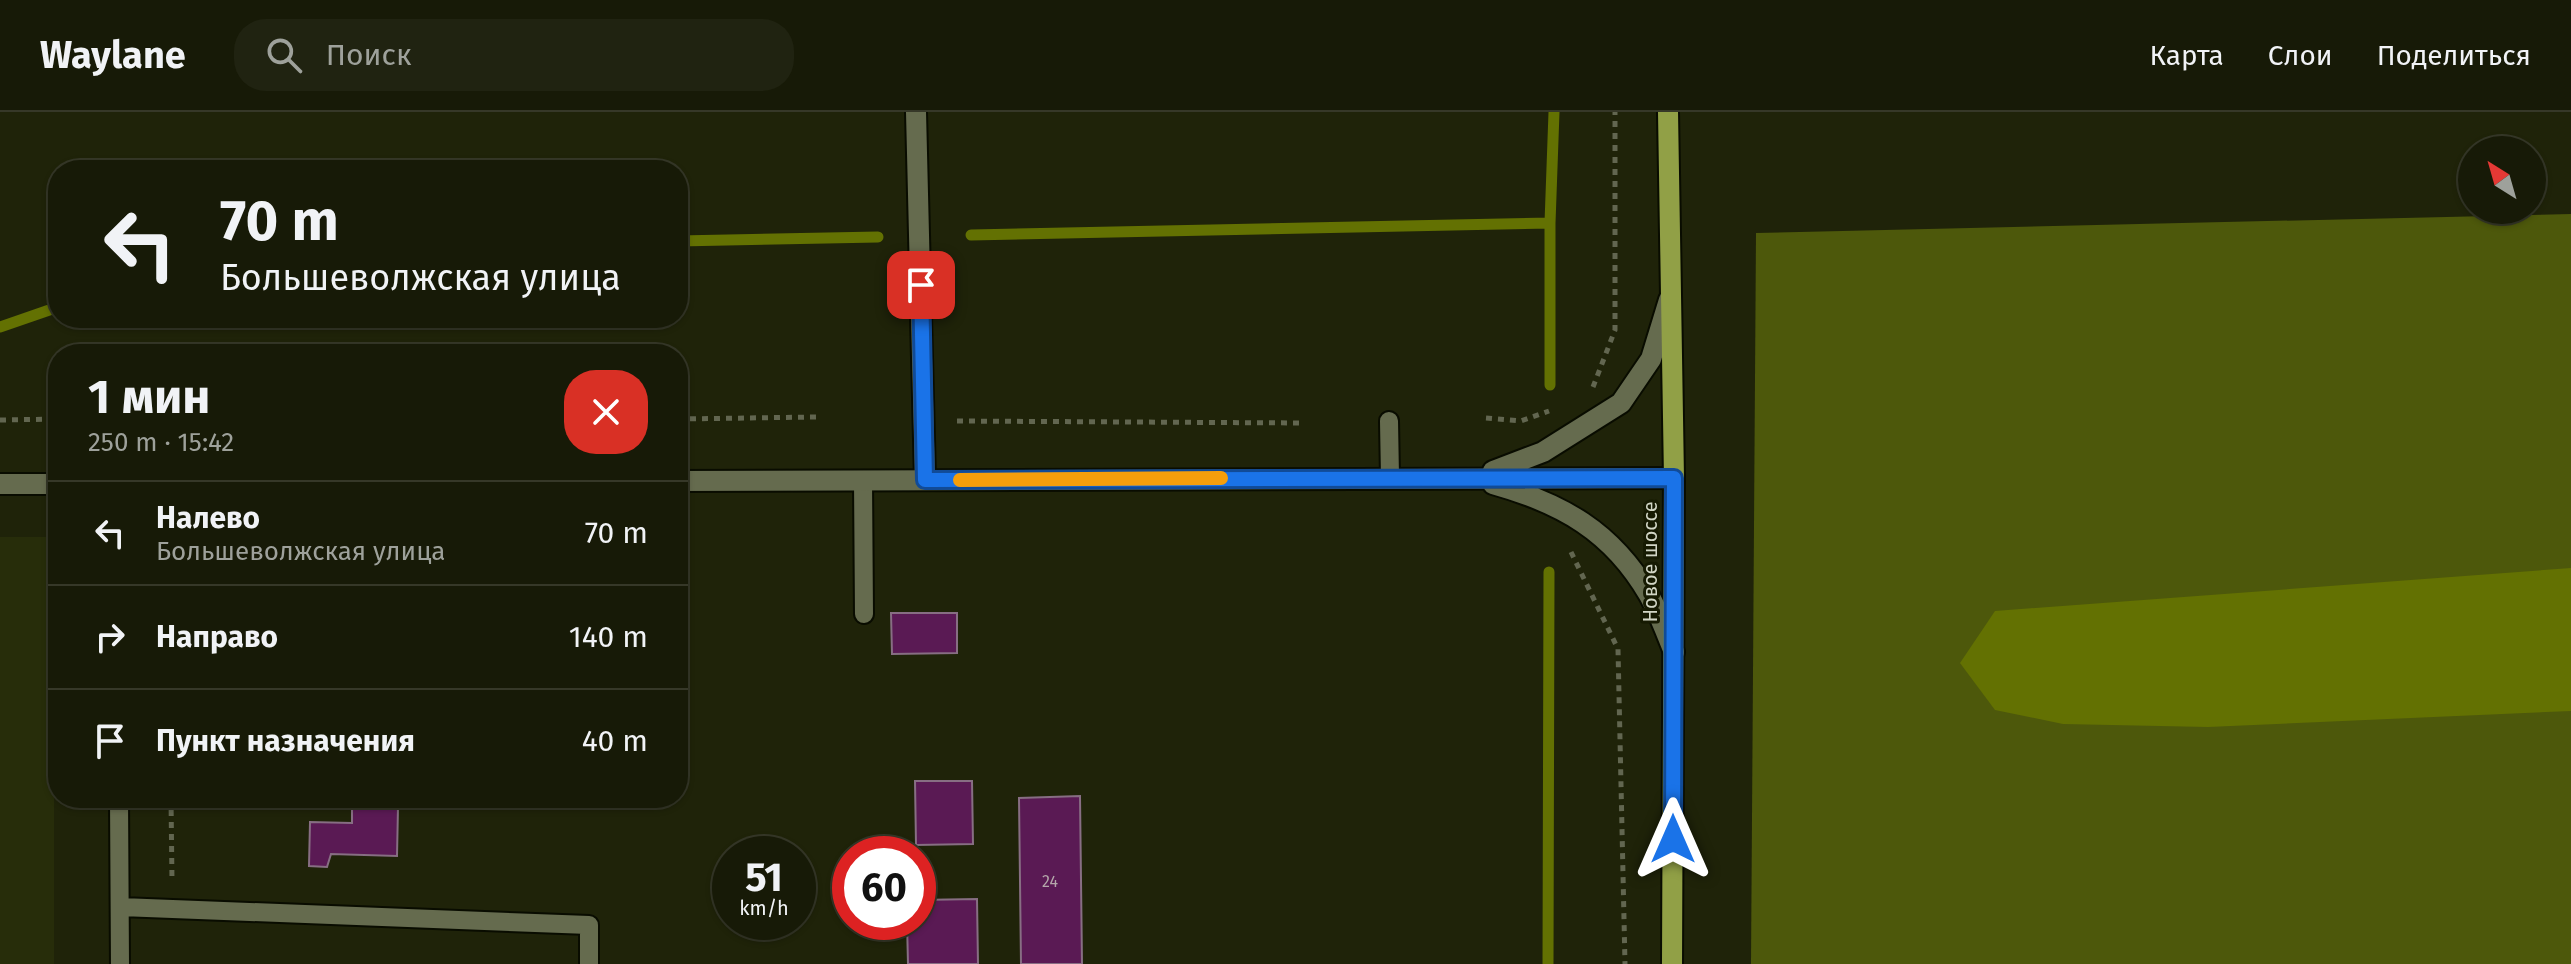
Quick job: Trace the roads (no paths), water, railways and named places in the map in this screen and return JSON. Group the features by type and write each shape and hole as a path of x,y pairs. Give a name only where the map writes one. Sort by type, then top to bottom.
{"main road":[{"path":"916,112 925,480"},
{"name":"Новое шоссе","path":"1668,112 1674,478 1672,964"},
{"path":"1470,477 1508,467 1543,452 1621,403 1651,359 1672,288"},
{"path":"1470,477 1546,501 1583,521 1617,551 1649,595 1674,652"},
{"path":"688,481 1674,478"},
{"path":"0,484 48,484"}],"lane":[{"path":"1389,421 1390,477"},
{"path":"863,480 864,614"},
{"path":"119,808 120,964"},
{"path":"121,907 589,925 589,964"}],"waterway":[{"path":"1550,385 1554,112"},
{"path":"971,235 1550,223"},
{"path":"688,241 878,237"},
{"path":"0,327 48,310"},
{"path":"1548,964 1549,572"}]}
